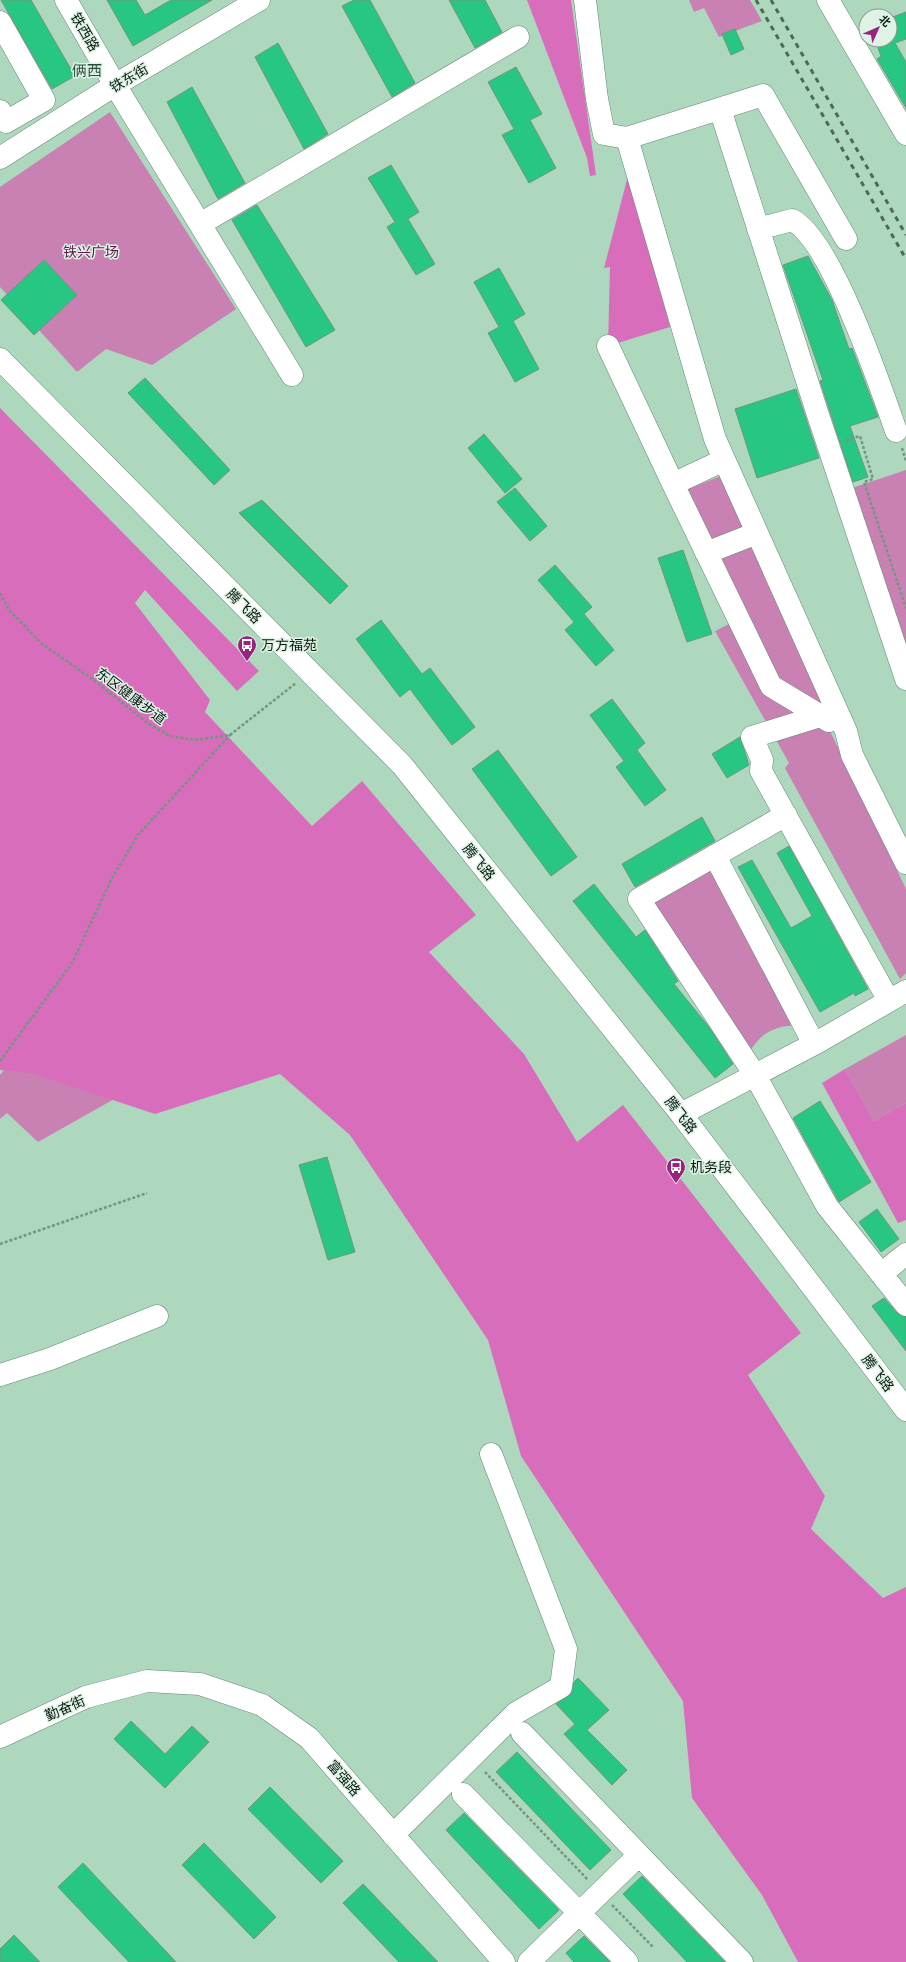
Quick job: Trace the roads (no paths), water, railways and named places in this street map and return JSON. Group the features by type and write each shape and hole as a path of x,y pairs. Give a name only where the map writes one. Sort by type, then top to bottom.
{"street":[{"name":"铁西路","path":"66,0 115,85 292,375"},
{"name":"铁东街","path":"0,158 115,85 259,0"},
{"path":"585,0 597,99 604,134 627,138 720,110 763,95 846,239"},
{"path":"830,1 906,134"},
{"path":"0,22 44,100 6,122 0,111"},
{"path":"200,224 518,37"},
{"path":"720,110 828,445 906,679"},
{"path":"627,138 715,439 846,731 852,755 906,863"},
{"path":"758,229 792,220 799,223 823,255 865,344 896,431"},
{"path":"608,346 771,686 846,731"},
{"name":"腾飞路","path":"0,359 402,765 681,1114 906,1410"},
{"path":"673,484 724,460"},
{"path":"706,553 757,533"},
{"path":"681,1114 814,1044 897,996 786,815 761,771 762,760 752,737 820,716"},
{"path":"786,815 639,899 755,1075 827,1206 906,1305"},
{"path":"715,856 814,1044"},
{"path":"881,1274 906,1254"},
{"path":"0,1375 50,1359 157,1316"},
{"path":"393,1835 516,1713 561,1687 566,1649 490,1454"},
{"name":"富强路","path":"133,1685 147,1681 200,1684 262,1705 310,1738 504,1962"},
{"name":"勤奋街","path":"0,1737 86,1698 133,1685"},
{"path":"522,1733 742,1962"},
{"path":"463,1794 627,1962"},
{"path":"539,1959 579,1913 639,1855"}],"railway":[{"path":"756,0 906,259"},
{"path":"771,0 906,235"}],"place":[{"name":"万方福苑","path":"247,662"},
{"name":"机务段","path":"676,1184"}],"district":[{"name":"俩西","path":"87,71"}],"park label":[{"name":"铁兴广场","path":"91,252"}]}
